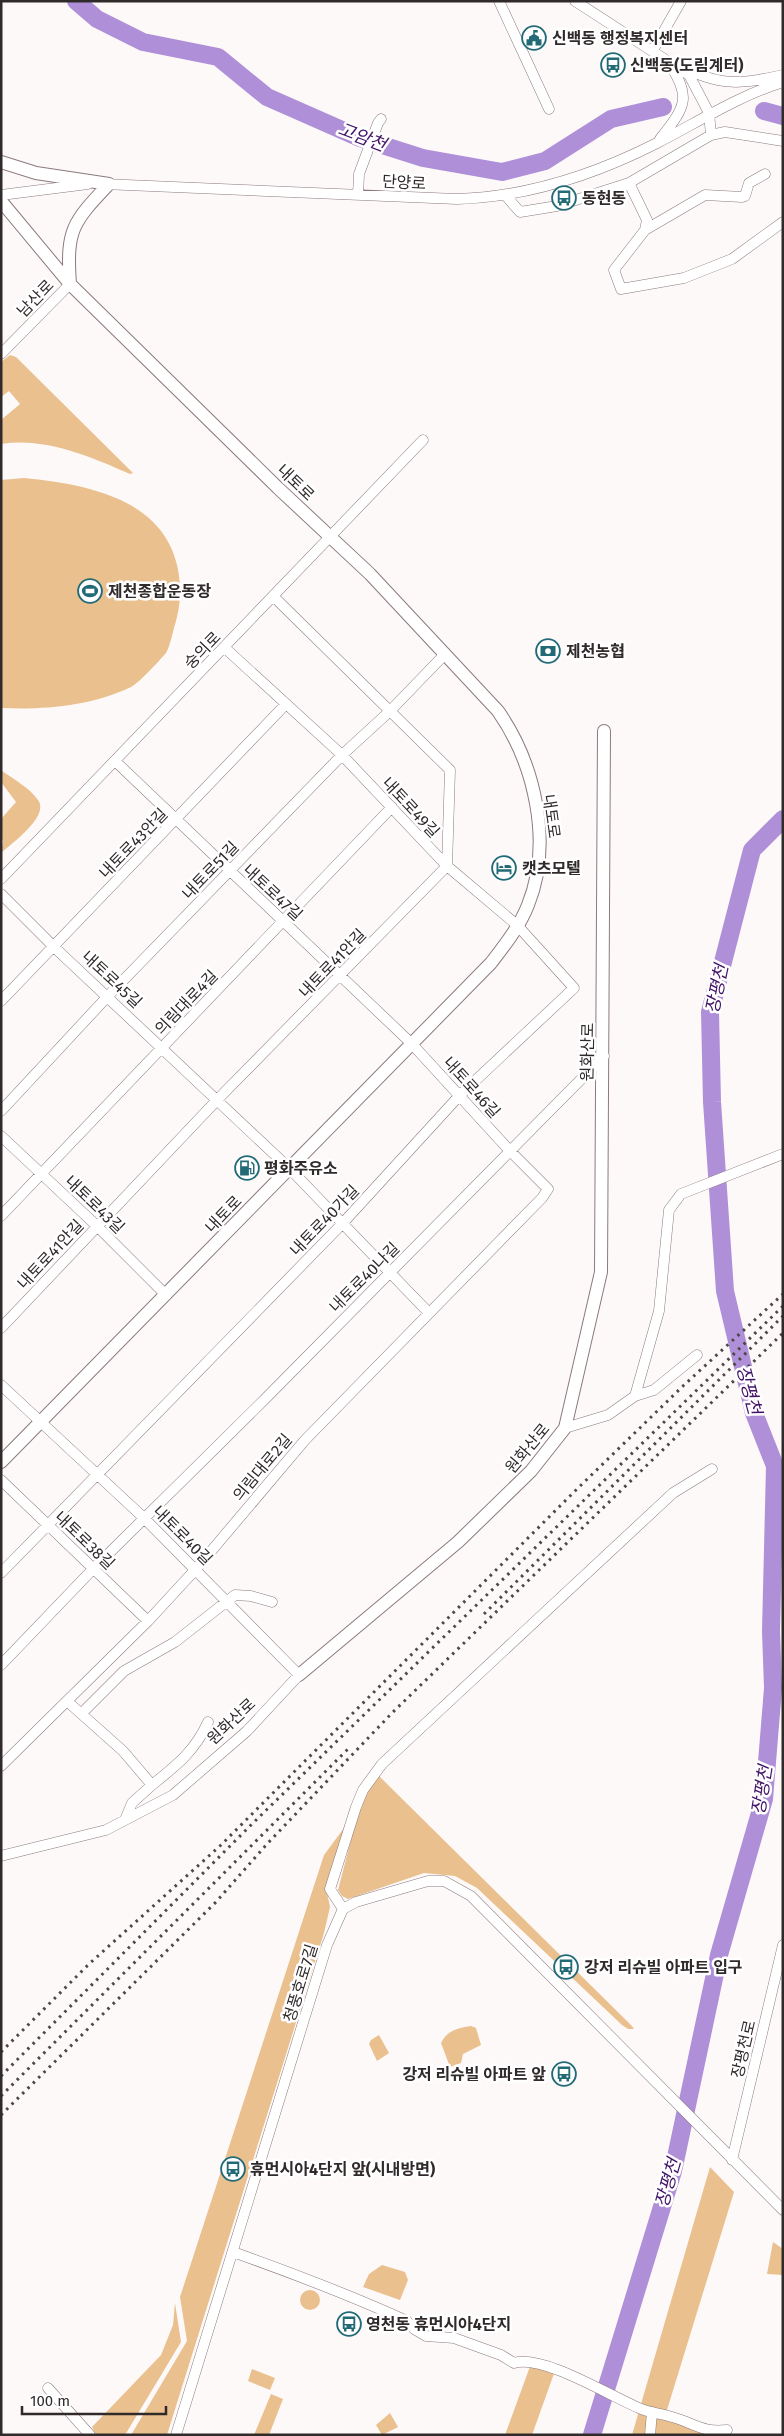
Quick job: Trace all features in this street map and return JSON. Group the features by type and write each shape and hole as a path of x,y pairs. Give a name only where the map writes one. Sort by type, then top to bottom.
{"main road":[{"path":"1,162 36,173 109,184"},
{"path":"70,284 68,261 74,224 79,216 109,184"},
{"name":"내토로","path":"1,201 70,284 370,574 498,711 514,735 528,767 536,809 540,848 537,875 528,906 491,963 1,1462"},
{"name":"원화산로","path":"299,1675 458,1542 531,1471 565,1428 601,1272 604,1056 604,731"}],"street":[{"path":"499,1 549,108"},
{"path":"575,1 689,75 709,114 711,136"},
{"path":"653,50 681,1"},
{"path":"668,61 725,83 740,83 783,75"},
{"path":"656,143 680,112 685,95 681,82 668,61"},
{"name":"단양로","path":"1,195 84,184 109,184 458,199 506,196 576,177 656,143 709,114 783,82"},
{"path":"358,194 361,167 379,121"},
{"path":"506,196 520,212 557,206 628,183 711,136 725,132 783,141"},
{"path":"765,174 749,183 745,196 705,195 645,230 614,270 621,289 684,278 732,259 783,222"},
{"path":"628,183 647,220 645,230"},
{"name":"남산로","path":"1,354 70,284"},
{"name":"숭의로","path":"1,879 331,538 423,440"},
{"path":"274,597 450,770 446,866"},
{"name":"내토로49길","path":"225,648 342,755 446,866 517,925 574,988"},
{"name":"내토로51길","path":"1,1111 108,996 342,755 445,654"},
{"name":"내토로43안길","path":"1,1001 286,704"},
{"name":"내토로47길","path":"115,761 412,1044"},
{"name":"의림대로4길","path":"1,1216 164,1048 392,807"},
{"name":"내토로41안길","path":"1,1328 218,1099 341,976 446,866"},
{"name":"내토로45길","path":"1,894 54,947 164,1048 290,1169 429,1313"},
{"name":"내토로40가길","path":"1,1573 342,1224 460,1095 574,988"},
{"name":"내토로46길","path":"412,1044 510,1151 548,1189"},
{"name":"내토로40나길","path":"1,1665 93,1569 604,1056"},
{"name":"내토로43길","path":"1,1136 97,1226 166,1295"},
{"path":"634,1396 659,1311 669,1210 681,1194 783,1154"},
{"name":"의림대로2길","path":"1,1766 148,1621 196,1569 305,1440 548,1189"},
{"path":"565,1428 608,1415 634,1396 654,1390 697,1355"},
{"name":"내토로40길","path":"1,1385 144,1518 299,1675"},
{"path":"712,1468 673,1493 382,1764 363,1790 330,1889 343,1909 356,1902 428,1881 444,1881 471,1896 783,2210"},
{"name":"내토로38길","path":"1,1480 148,1621"},
{"path":"82,1713 124,1670 175,1642 227,1600 242,1594 272,1602"},
{"name":"원화산로","path":"1,1856 106,1830 173,1794 248,1731 299,1675"},
{"path":"68,1702 123,1751 152,1784"},
{"path":"125,1820 132,1803 189,1754 200,1741 208,1722"},
{"name":"청풍호로7길","path":"176,2435 327,1945 343,1909"},
{"name":"장평천로","path":"732,2160 783,1945"},
{"path":"233,2252 324,2284 340,2293 407,2321 414,2329 426,2336 454,2338 494,2352 514,2363 524,2360 556,2369 641,2410 672,2416 705,2430 727,2430"},
{"path":"48,2388 90,2435"},
{"path":"650,2435 652,2412"}],"shaded area":[{"path":"10,355 16,357 133,473 130,474 84,455 51,446 34,443 1,444 1,420 20,404 9,391 1,397 1,362"},
{"name":"제천종합운동장","path":"24,478 71,485 117,498 137,509 155,524 168,542 177,565 180,581 180,596 176,620 166,653 135,685 100,699 84,703 34,708 1,708 1,480"},
{"path":"1,770 31,792 38,800 40,806 39,814 28,829 1,853 3,841 1,838 1,819 16,802 1,782"},
{"path":"378,1775 634,2029 628,2029 622,2025 477,1888 455,1876 424,1873 348,1899 342,1896 338,1890 362,1798"},
{"path":"344,1828 327,1893 330,1907 324,1933 167,2435 131,2435 187,2341 180,2297 324,1855"},
{"path":"471,2026 476,2028 481,2045 463,2054 461,2063 450,2067 441,2043 450,2032"},
{"path":"379,2035 389,2053 377,2061 369,2044 371,2040"},
{"path":"710,2167 734,2192 667,2410 720,2435 632,2435"},
{"path":"773,2242 783,2249 783,2275 767,2274"},
{"path":"382,2265 405,2272 408,2280 400,2300 363,2287 369,2274"},
{"path":"310,2290 317,2293 320,2300 317,2307 310,2310 303,2307 300,2300 303,2293"},
{"path":"175,2303 181,2342 125,2435 96,2435 92,2427 161,2355 173,2325"},
{"path":"532,2361 556,2368 532,2435 505,2435"},
{"path":"252,2369 275,2378 270,2390 248,2381"},
{"path":"271,2394 283,2399 269,2435 254,2435"},
{"path":"390,2413 398,2427 382,2435 376,2425"}],"waterway":[{"name":"고암천","path":"76,1 97,19 143,42 218,57 267,97 360,138 423,158 502,172 545,161 611,119 663,107"},
{"name":"고암천","path":"764,111 783,116"},
{"name":"장평천","path":"592,2435 673,2171 719,1955 764,1799 773,1688 771,1631 775,1466 754,1413 725,1291 712,1102 710,1012 752,850 783,819"}],"railway":[{"path":"1,2052 89,1964 221,1845 575,1491 683,1386 783,1294"},
{"path":"1,2076 250,1826 783,1306"},
{"path":"484,1614 783,1316"},
{"path":"1,2115 216,1902 267,1844 392,1713 783,1333"},
{"path":"1,2096 349,1748"}],"place":[{"name":"신백동 행정복지센터","path":"534,38"},
{"name":"신백동(도림계터)","path":"613,65"},
{"name":"동현동","path":"564,198"},
{"name":"제천종합운동장","path":"90,591"},
{"name":"제천농협","path":"548,651"},
{"name":"캣츠모텔","path":"504,868"},
{"name":"평화주유소","path":"247,1168"},
{"name":"강저 리슈빌 아파트 입구","path":"566,1967"},
{"name":"강저 리슈빌 아파트 앞","path":"564,2074"},
{"name":"휴먼시아4단지 앞(시내방면)","path":"233,2169"},
{"name":"영천동 휴먼시아4단지","path":"349,2324"}]}
